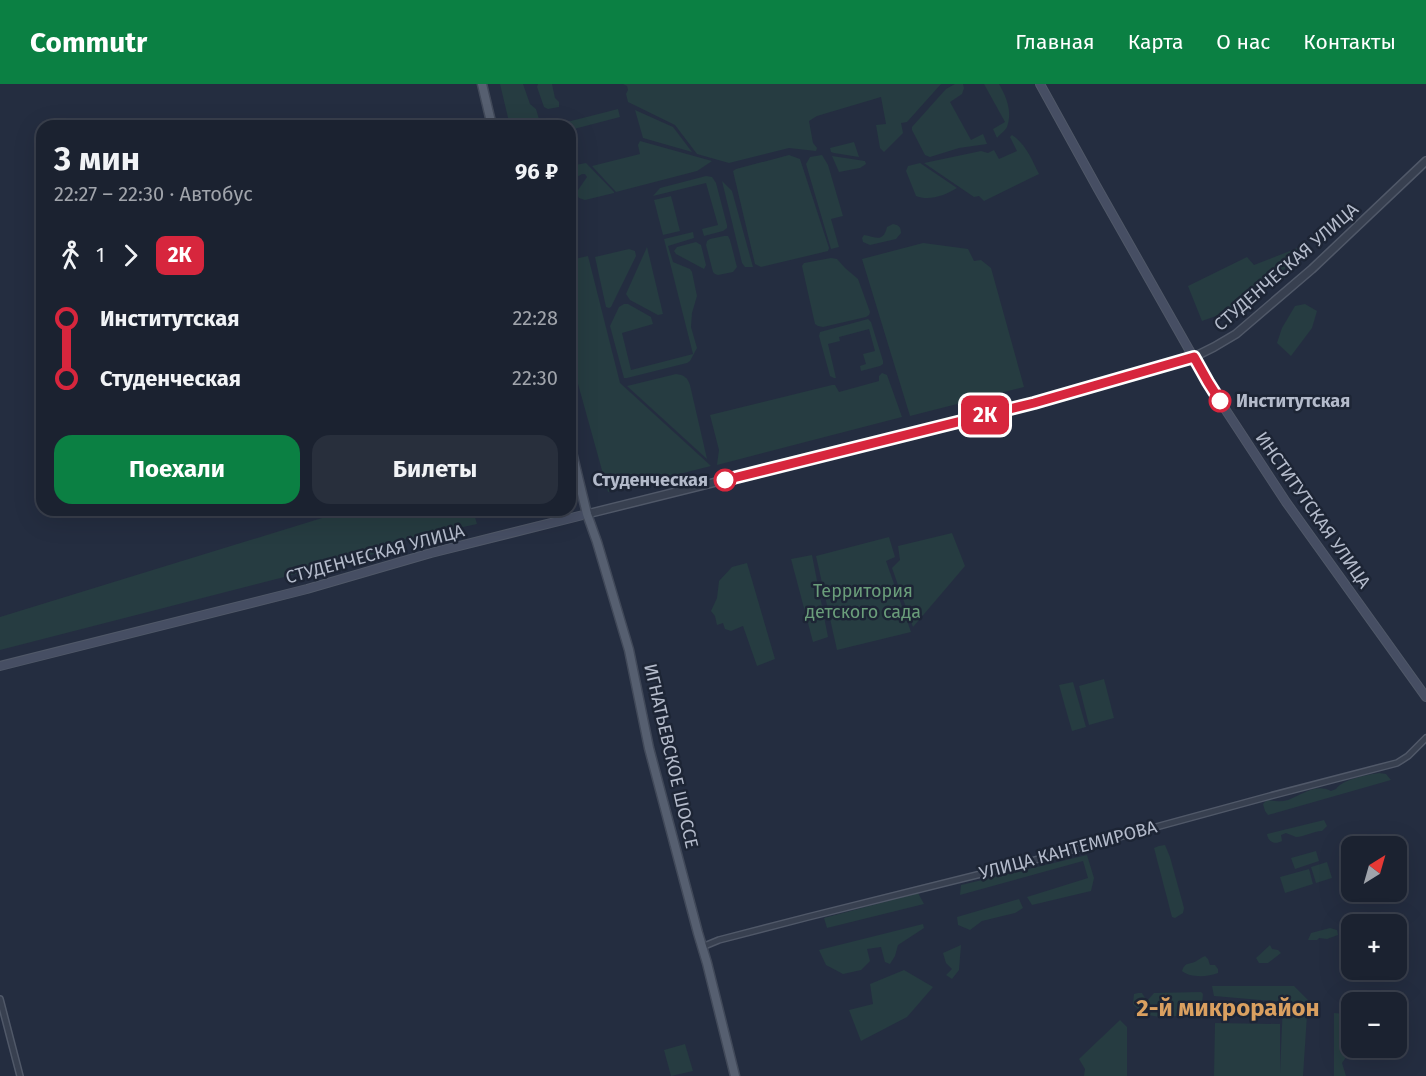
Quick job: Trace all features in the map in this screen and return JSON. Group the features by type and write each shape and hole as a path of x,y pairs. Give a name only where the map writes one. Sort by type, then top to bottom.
{"main road":[{"path":"482,84 491,120"},
{"name":"ИНСТИТУТСКАЯ УЛИЦА","path":"1040,84 1208,382 1286,501 1426,697"},
{"name":"ИГНАТЬЕВСКОЕ ШОССЕ","path":"576,469 587,514 629,650 650,748 735,1076"},
{"name":"СТУДЕНЧЕСКАЯ УЛИЦА","path":"0,666 587,514"}],"street":[{"name":"СТУДЕНЧЕСКАЯ УЛИЦА","path":"587,514 1034,403 1194,357 1236,334 1312,269 1426,161"},
{"name":"УЛИЦА КАНТЕМИРОВА","path":"702,947 719,940 1013,866 1397,764 1426,738"},
{"path":"0,999 20,1076"}],"green space":[{"path":"500,84 523,84 530,104 536,109 539,120 509,120"},
{"path":"538,84 552,84 559,107 548,109 544,107"},
{"path":"623,84 941,84 907,122 901,123 903,133 884,152 880,148 876,125 886,124 881,97 817,116 809,121 816,151 789,148 729,163 697,154 675,125 628,102 627,86"},
{"path":"955,84 963,84 964,88 962,94 950,102 971,140 983,134 987,144 959,148 930,157 925,155 912,127 946,89"},
{"path":"984,84 999,84 1008,104 1009,121 1007,127 997,138 993,129 1005,122"},
{"path":"618,109 620,117 576,128 575,120"},
{"path":"635,110 673,127 692,152 643,138"},
{"path":"1012,135 1025,148 1039,174 984,201 979,196 974,197 924,163 981,151 988,153 994,150 999,159 1017,151 1010,137"},
{"path":"640,141 712,161 697,171 616,192 592,166 640,154 638,145"},
{"path":"854,142 859,157 831,152 830,148"},
{"path":"789,155 800,159 829,248 828,251 761,267 755,264 733,171"},
{"path":"822,155 828,165 843,216 831,219 839,247 831,249 806,164 810,157"},
{"path":"832,156 865,161 866,164 860,168 839,172"},
{"path":"586,163 614,193 585,200 579,198 576,193 587,177 582,174 576,178 576,165"},
{"path":"920,163 957,188 936,197 916,196 906,171 908,166"},
{"path":"706,176 712,177 716,183 727,228 704,236 702,229 718,225 706,183 653,196 660,188"},
{"path":"722,181 732,191 753,267 745,267 742,263"},
{"path":"671,196 680,231 663,235 654,200"},
{"path":"893,224 901,229 896,239 870,245 863,242 864,235 881,237 887,227"},
{"path":"693,232 694,238 668,246 673,262 692,272 697,296 691,327 697,348 690,361 687,363 624,378 610,326 619,307 624,304 651,317 653,324 622,333 631,370 693,354 664,239"},
{"path":"728,236 730,240 737,267 733,272 718,275 713,272 706,245 710,239"},
{"path":"696,242 701,245 706,265 704,269 674,251 677,247"},
{"path":"923,243 968,249 974,261 981,260 991,268 1024,387 910,416 862,259"},
{"path":"647,247 663,314 658,315 630,300 626,294"},
{"path":"1300,247 1303,254 1233,310 1202,321 1188,286 1247,257 1254,265"},
{"path":"629,249 635,251 636,256 611,307 606,307 595,257"},
{"path":"588,256 620,383 711,466 608,492 576,377 576,259"},
{"path":"837,259 858,279 870,312 866,317 823,327 815,324 802,266 804,263"},
{"path":"1305,304 1317,311 1312,328 1291,356 1277,343 1282,328 1295,306"},
{"path":"868,319 871,322 883,364 861,371 860,366 866,364 863,354 875,351 869,329 839,337 840,341 828,344 836,378 830,376 819,336 820,332"},
{"path":"882,373 887,375 902,417 717,465 719,450 710,415 832,385 835,385 839,392 879,381"},
{"path":"676,374 685,377 690,385 707,459 627,386"},
{"path":"328,516 475,516 477,524 388,543 390,550 0,650 0,617"},
{"path":"952,533 965,566 913,627 892,568 900,560 898,546"},
{"name":"Территория детского сада","path":"889,537 895,557 886,561 911,632 837,650 816,556"},
{"path":"812,555 828,637 813,642 791,559"},
{"path":"747,563 775,659 757,666 743,626 731,631 725,629 723,623 717,625 711,611 717,598 719,581 732,567"},
{"path":"1104,679 1114,718 1089,725 1079,686"},
{"path":"1073,682 1086,727 1072,731 1059,685"},
{"path":"1379,773 1386,774 1391,780 1268,815 1265,811 1263,804 1267,800 1285,801 1320,788 1331,791 1350,780"},
{"path":"1324,820 1327,826 1322,831 1296,837 1286,833 1281,835 1282,841 1277,843 1270,841 1267,834"},
{"path":"1165,845 1184,908 1183,913 1175,918 1172,917 1154,848"},
{"path":"1316,851 1319,861 1295,869 1291,858"},
{"path":"1087,855 1094,878 1091,891 1032,905 1027,897 1088,878 1083,861 960,895 961,885"},
{"path":"1327,862 1332,878 1316,883 1311,867"},
{"path":"1309,869 1313,884 1285,893 1280,877"},
{"path":"918,893 924,904 827,928 824,918"},
{"path":"1019,899 1023,908 1015,913 982,921 970,930 958,925 957,917"},
{"path":"923,924 924,928 898,945 890,964 885,962 881,947 867,949 870,961 861,970 843,974 826,965 819,950"},
{"path":"1330,928 1337,930 1338,935 1327,939 1308,940 1311,933"},
{"path":"961,945 959,970 952,979 946,975 952,969 946,963 943,953"},
{"path":"1270,945 1272,949 1281,953 1268,963 1259,963 1256,958"},
{"path":"1205,956 1210,965 1215,965 1218,973 1199,976 1182,971 1187,964"},
{"path":"904,970 933,987 907,1017 861,1041 849,1010 873,1004 870,984"},
{"path":"1212,986 1294,986 1308,1000 1303,1076 1214,1076 1215,1023 1280,1024 1280,1074 1283,1002 1214,996"},
{"path":"1201,992 1203,994 1202,1004 1194,1014 1153,1016 1139,1010 1133,1004 1134,994 1138,993 1142,993 1147,1001 1154,993"},
{"path":"1334,1013 1341,1014 1341,1058 1346,1058 1342,1063 1346,1076 1334,1076"},
{"path":"1120,1020 1127,1027 1127,1076 1084,1076 1085,1069 1079,1059"},
{"path":"685,1044 693,1071 671,1076 664,1050"}],"bus line":[{"name":"2К","path":"725,480 1034,403 1194,357 1220,401"}],"place":[{"name":"Институтская","path":"1220,401"},
{"name":"Студенческая","path":"725,480"}],"district":[{"name":"2-й микрорайон","path":"1228,1008"}]}
